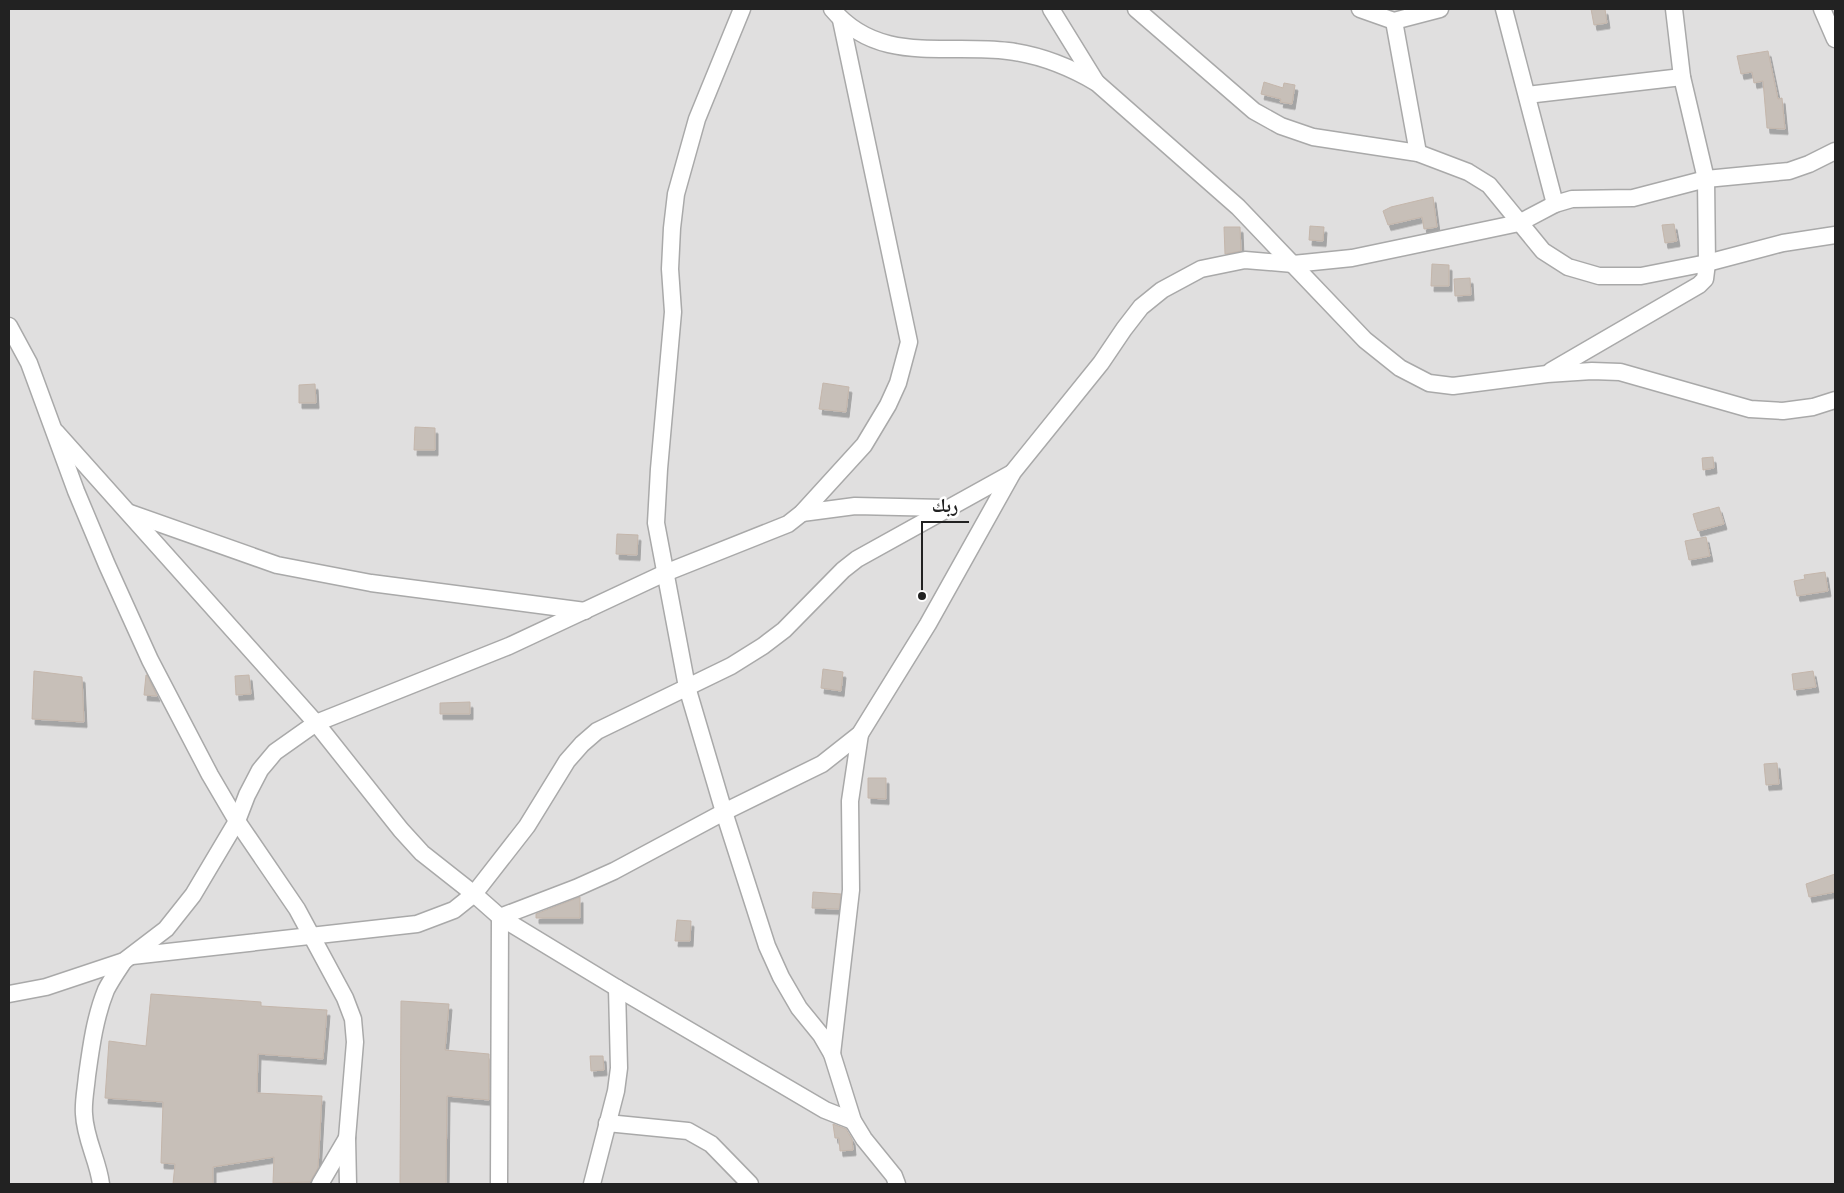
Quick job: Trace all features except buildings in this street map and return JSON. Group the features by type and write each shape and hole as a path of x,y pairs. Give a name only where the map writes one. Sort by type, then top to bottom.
{"street":[{"path":"742,9 697,119 676,194 670,269 672,312 656,523 687,687 724,812 767,946 781,977 799,1008 821,1034 832,1054 853,1121 864,1139 894,1176 897,1184"},
{"path":"1051,9 1097,84"},
{"path":"1136,9 1254,112 1281,126 1313,137 1418,153 1468,172 1489,185 1542,251 1568,267 1598,276 1641,276 1707,263 1783,243 1835,235"},
{"path":"1360,9 1394,21 1440,9"},
{"path":"1504,9 1555,204"},
{"path":"1547,374 1706,279 1706,179 1682,77 1674,9"},
{"path":"1822,9 1835,39"},
{"path":"837,14 861,34 879,42 903,47 1009,51 1050,61 1077,72 1097,84 1238,207 1365,340 1400,368 1430,383 1453,386 1547,374 1592,371 1620,372 1750,409 1783,411 1813,407 1835,400"},
{"path":"101,1184 99,1169 88,1143 84,1114 92,1043 107,989 128,958 166,929 181,911 237,821 247,795 260,770 275,752 316,723 502,649 665,573 788,524 802,513 864,445 888,405 898,383 909,342 837,14"},
{"path":"1394,21 1418,153"},
{"path":"1527,95 1682,77"},
{"path":"500,917 576,888 614,871 724,812 822,764 860,734 928,624 1013,472 1101,362 1141,307 1162,290 1201,269 1245,260 1293,264 1352,258 1519,222 1555,204 1572,199 1633,198 1706,179 1789,170 1809,164 1835,151"},
{"path":"9,326 29,363 84,510 150,660 185,730 237,821 297,909 345,998 353,1019 356,1042 347,1138 348,1184"},
{"path":"56,432 316,723 401,830 422,853 500,917 825,1110 853,1121"},
{"path":"9,994 46,987 128,958 417,924 454,910 474,894 527,826 567,761 597,731 731,666 784,630 843,570 857,559 1013,472"},
{"path":"802,513 856,506 947,508"},
{"path":"127,512 277,565 399,587 585,611"},
{"path":"832,1054 851,890 850,801 860,734"},
{"path":"498,1184 500,917"},
{"path":"592,1184 616,1091 619,1068 617,988"},
{"path":"607,1124 688,1131 711,1144 747,1183"},
{"path":"320,1184 347,1138"}],"shaded area":[{"path":"9,9 1835,9 1835,1184 9,1184"}],"place":[{"name":"ربك","path":"922,596"}]}
